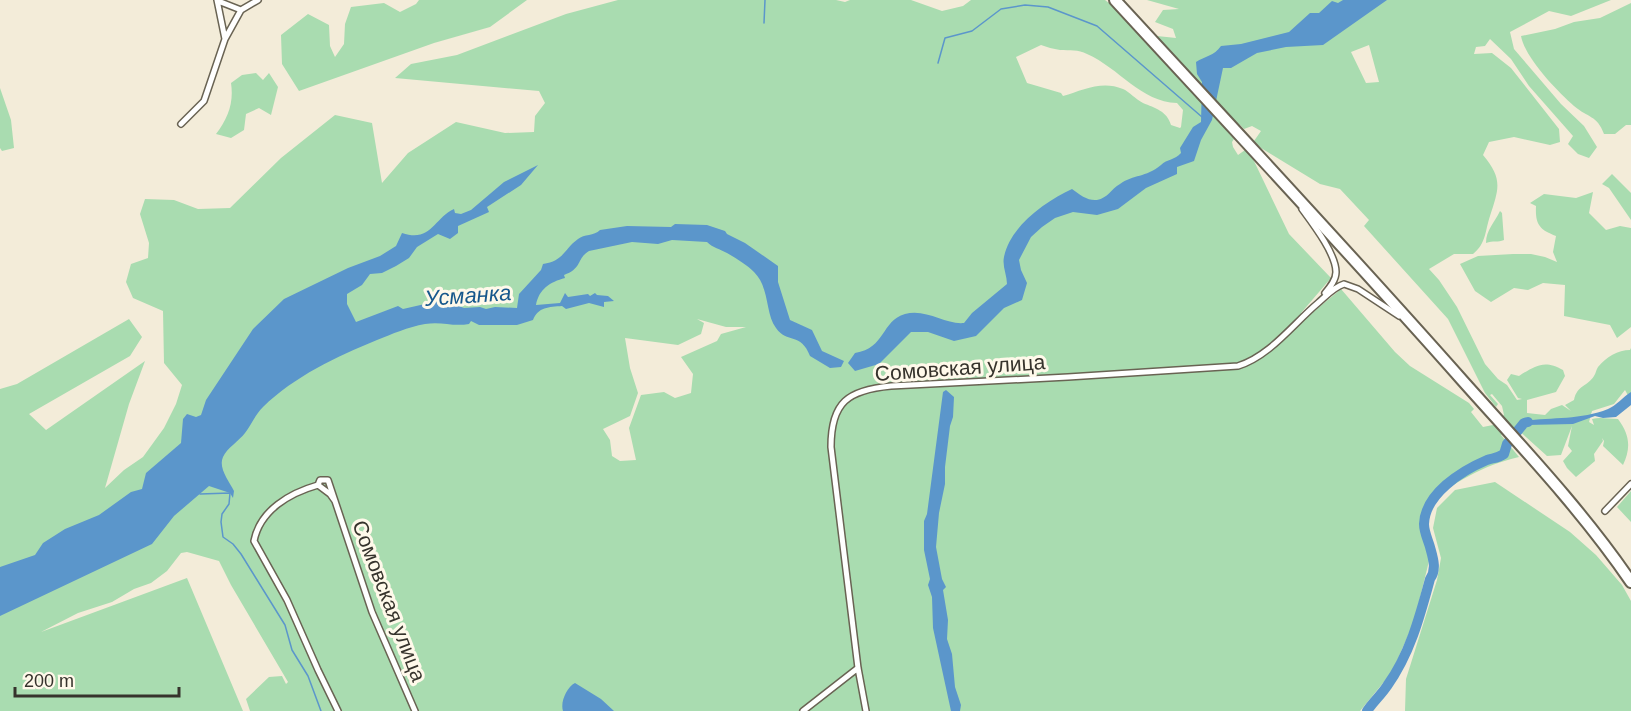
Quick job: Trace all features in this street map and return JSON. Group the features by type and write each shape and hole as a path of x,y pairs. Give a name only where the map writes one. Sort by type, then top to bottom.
{"highway":[{"path":"1115,0 1415,327 1548,476 1612,554 1631,582"}],"street":[{"path":"218,0 241,10"},
{"path":"218,0 225,39"},
{"path":"181,124 204,101 225,39 241,10 258,0"},
{"path":"1288,189 1321,238 1336,270 1332,285 1306,314"},
{"path":"1306,314 1330,292 1344,284 1355,287 1374,298 1415,327"},
{"name":"Сомовская улица","path":"866,711 858,668 831,447 834,416 846,399 864,390 891,386 1238,366 1266,351 1306,314"},
{"name":"Сомовская улица","path":"335,501 318,485 320,480 328,480 379,630 415,711"},
{"path":"1605,511 1631,484"},
{"path":"318,485 285,499 275,506 260,524 254,541 287,600 338,711"},
{"path":"803,711 858,668"}],"green space":[{"path":"419,0 527,0 490,27 434,43 299,91 282,64 281,35 308,14 329,25 330,46 335,57 344,44 345,24 351,7 384,3 400,12"},
{"path":"618,0 836,0 845,2 850,0 911,0 942,11 963,6 971,0 1105,0 1157,36 1176,38 1173,29 1155,22 1163,10 1179,9 1147,0 1611,0 1571,16 1549,11 1510,32 1514,49 1561,104 1584,126 1597,147 1589,158 1578,154 1568,144 1573,136 1529,86 1511,59 1490,39 1485,46 1476,47 1474,54 1492,53 1511,68 1559,129 1560,142 1550,145 1514,137 1489,142 1483,155 1494,171 1497,191 1483,242 1473,254 1454,254 1429,269 1457,307 1485,364 1498,379 1507,385 1517,400 1522,399 1518,398 1507,380 1511,374 1519,376 1545,364 1563,370 1565,376 1556,392 1527,400 1527,413 1545,415 1551,409 1562,405 1571,411 1565,405 1574,400 1577,391 1591,380 1601,363 1612,355 1631,348 1631,401 1625,390 1614,404 1592,411 1589,422 1594,425 1592,419 1618,419 1628,442 1623,465 1603,446 1604,441 1602,438 1603,441 1594,454 1595,461 1576,477 1563,461 1572,451 1568,446 1572,426 1561,455 1547,456 1515,427 1501,435 1519,457 1492,465 1469,476 1425,506 1421,523 1429,561 1414,622 1392,672 1360,711 250,711 246,699 269,677 282,676 286,684 288,682 219,561 187,552 181,553 167,571 151,583 134,589 112,602 78,613 41,632 187,578 243,711 0,711 0,389 17,384 129,319 142,337 130,356 29,414 46,430 145,361 129,404 105,488 124,470 143,457 164,428 176,404 182,385 164,363 163,311 133,298 126,282 131,264 148,258 149,243 140,214 145,199 174,200 198,209 230,208 281,158 335,115 372,123 382,183 408,153 456,122 505,133 534,132 535,116 545,103 539,91 395,78 411,64 457,55 566,14","holes":["1041,45 1057,50 1084,52 1099,60 1141,91 1152,97 1177,103 1183,110 1181,127 1171,125 1167,116 1160,111 1140,101 1126,90 1115,86 1093,87 1063,96 1061,93 1027,83 1016,57","1369,45 1379,82 1366,83 1351,52","1240,125 1244,129 1252,126 1261,131 1254,141 1261,148 1320,184 1340,189 1369,220 1364,226 1448,319 1485,393 1496,407 1498,404 1490,395 1492,394 1502,406 1504,415 1493,425 1483,427 1471,412 1474,409 1469,403 1410,366 1395,352 1341,289 1306,318 1301,313 1331,278 1289,234 1253,159 1245,150 1238,155 1233,147 1234,139 1228,132","697,319 726,327 746,327 721,334 717,341 681,357 693,374 691,393 675,398 664,392 641,395 629,428 636,460 620,461 612,456 610,440 603,429 630,416 638,393 630,368 625,338 678,345 701,334 704,323"]},
{"path":"1631,3 1631,125 1626,125 1615,134 1604,134 1595,120 1574,106 1543,74 1529,54 1521,36 1555,29 1574,22 1600,18"},
{"path":"256,73 263,80 269,73 278,87 271,115 259,108 246,114 244,130 231,138 216,134 229,110 232,97 231,83 242,75"},
{"path":"0,88 11,120 14,148 2,151 0,148"},
{"path":"1612,174 1631,193 1631,220 1609,188 1602,184"},
{"path":"1593,192 1589,213 1606,230 1620,226 1631,228 1631,327 1617,338 1610,325 1564,316 1565,285 1543,283 1528,290 1514,288 1491,302 1475,291 1460,264 1478,256 1531,254 1557,262 1553,252 1556,236 1540,226 1536,218 1536,206 1530,203 1544,194 1576,198"},
{"path":"1500,211 1504,240 1486,243 1489,230"},
{"path":"1495,482 1570,532 1596,555 1622,585 1631,601 1631,711 1405,711 1406,679 1437,580 1441,558 1433,528 1437,508 1455,490"},
{"path":"1631,491 1631,522 1617,507"}],"water":[{"path":"1343,0 1387,0 1323,45 1286,47 1257,53 1231,68 1223,68 1212,120 1201,140 1194,161 1177,167 1177,174 1146,188 1118,209 1097,215 1073,212 1055,218 1042,227 1031,237 1019,260 1027,283 1022,300 1004,308 976,336 954,341 928,332 911,332 879,364 855,371 848,363 855,353 873,346 891,322 905,314 921,313 950,322 964,323 972,313 1007,284 1004,257 1008,246 1021,225 1051,200 1072,189 1087,199 1101,199 1125,181 1150,172 1179,155 1180,148 1193,127 1201,122 1202,82 1197,74 1196,62 1212,54 1221,46 1241,44 1289,32 1310,13 1319,13 1332,1 1338,3"},
{"path":"538,165 521,185 487,207 489,212 458,226 458,233 450,239 438,234 417,247 409,258 396,266 382,273 370,274 362,285 347,294 347,304 356,322 398,306 403,309 438,301 464,308 517,308 519,294 541,270 543,264 560,257 580,237 600,230 627,226 707,225 725,231 778,266 778,282 790,320 812,330 822,351 844,361 841,367 830,368 810,356 798,341 780,333 770,315 763,285 759,278 738,259 707,242 672,240 658,244 632,242 589,251 574,269 564,275 565,278 550,284 543,290 536,305 560,303 565,293 568,297 588,294 590,296 595,293 608,296 614,301 604,302 604,307 589,303 566,309 562,306 548,307 538,312 533,320 517,325 479,325 471,321 463,325 431,323 419,325 331,360 275,396 260,410 245,433 225,454 222,466 234,491 233,498 230,493 209,486 174,516 152,544 0,616 0,567 35,555 43,543 65,529 99,515 131,492 142,489 146,473 181,443 183,419 187,414 196,417 201,415 206,400 253,329 284,299 348,268 380,256 396,246 402,233 420,235 454,209 455,213 461,214 471,210 504,182"},
{"path":"946,390 954,397 953,417 950,426 936,547 942,579 946,587 943,590 948,620 947,639 952,654 955,687 961,705 960,711 951,711 933,628 932,597 928,585 930,579 924,550 924,521 927,514 943,392"},
{"path":"1631,392 1631,405 1616,417 1595,416 1573,424 1527,425 1521,434 1516,429 1524,421 1598,413 1611,408"},
{"path":"575,683 601,699 614,711 563,711 562,703 565,695"}],"waterway":[{"path":"764,23 765,0"},
{"path":"938,63 945,38 972,31 1001,9 1025,5 1048,7 1097,26 1202,117"},
{"path":"1367,711 1387,686 1402,661 1422,607 1434,567 1424,524 1431,503 1446,485 1466,470 1504,454 1507,444 1524,423 1528,422"},
{"path":"200,494 230,493 229,504 222,514 223,537 241,554 285,625 292,650 308,676 321,711"}],"water label":[{"name":"Усманка","path":"468,295"}]}
